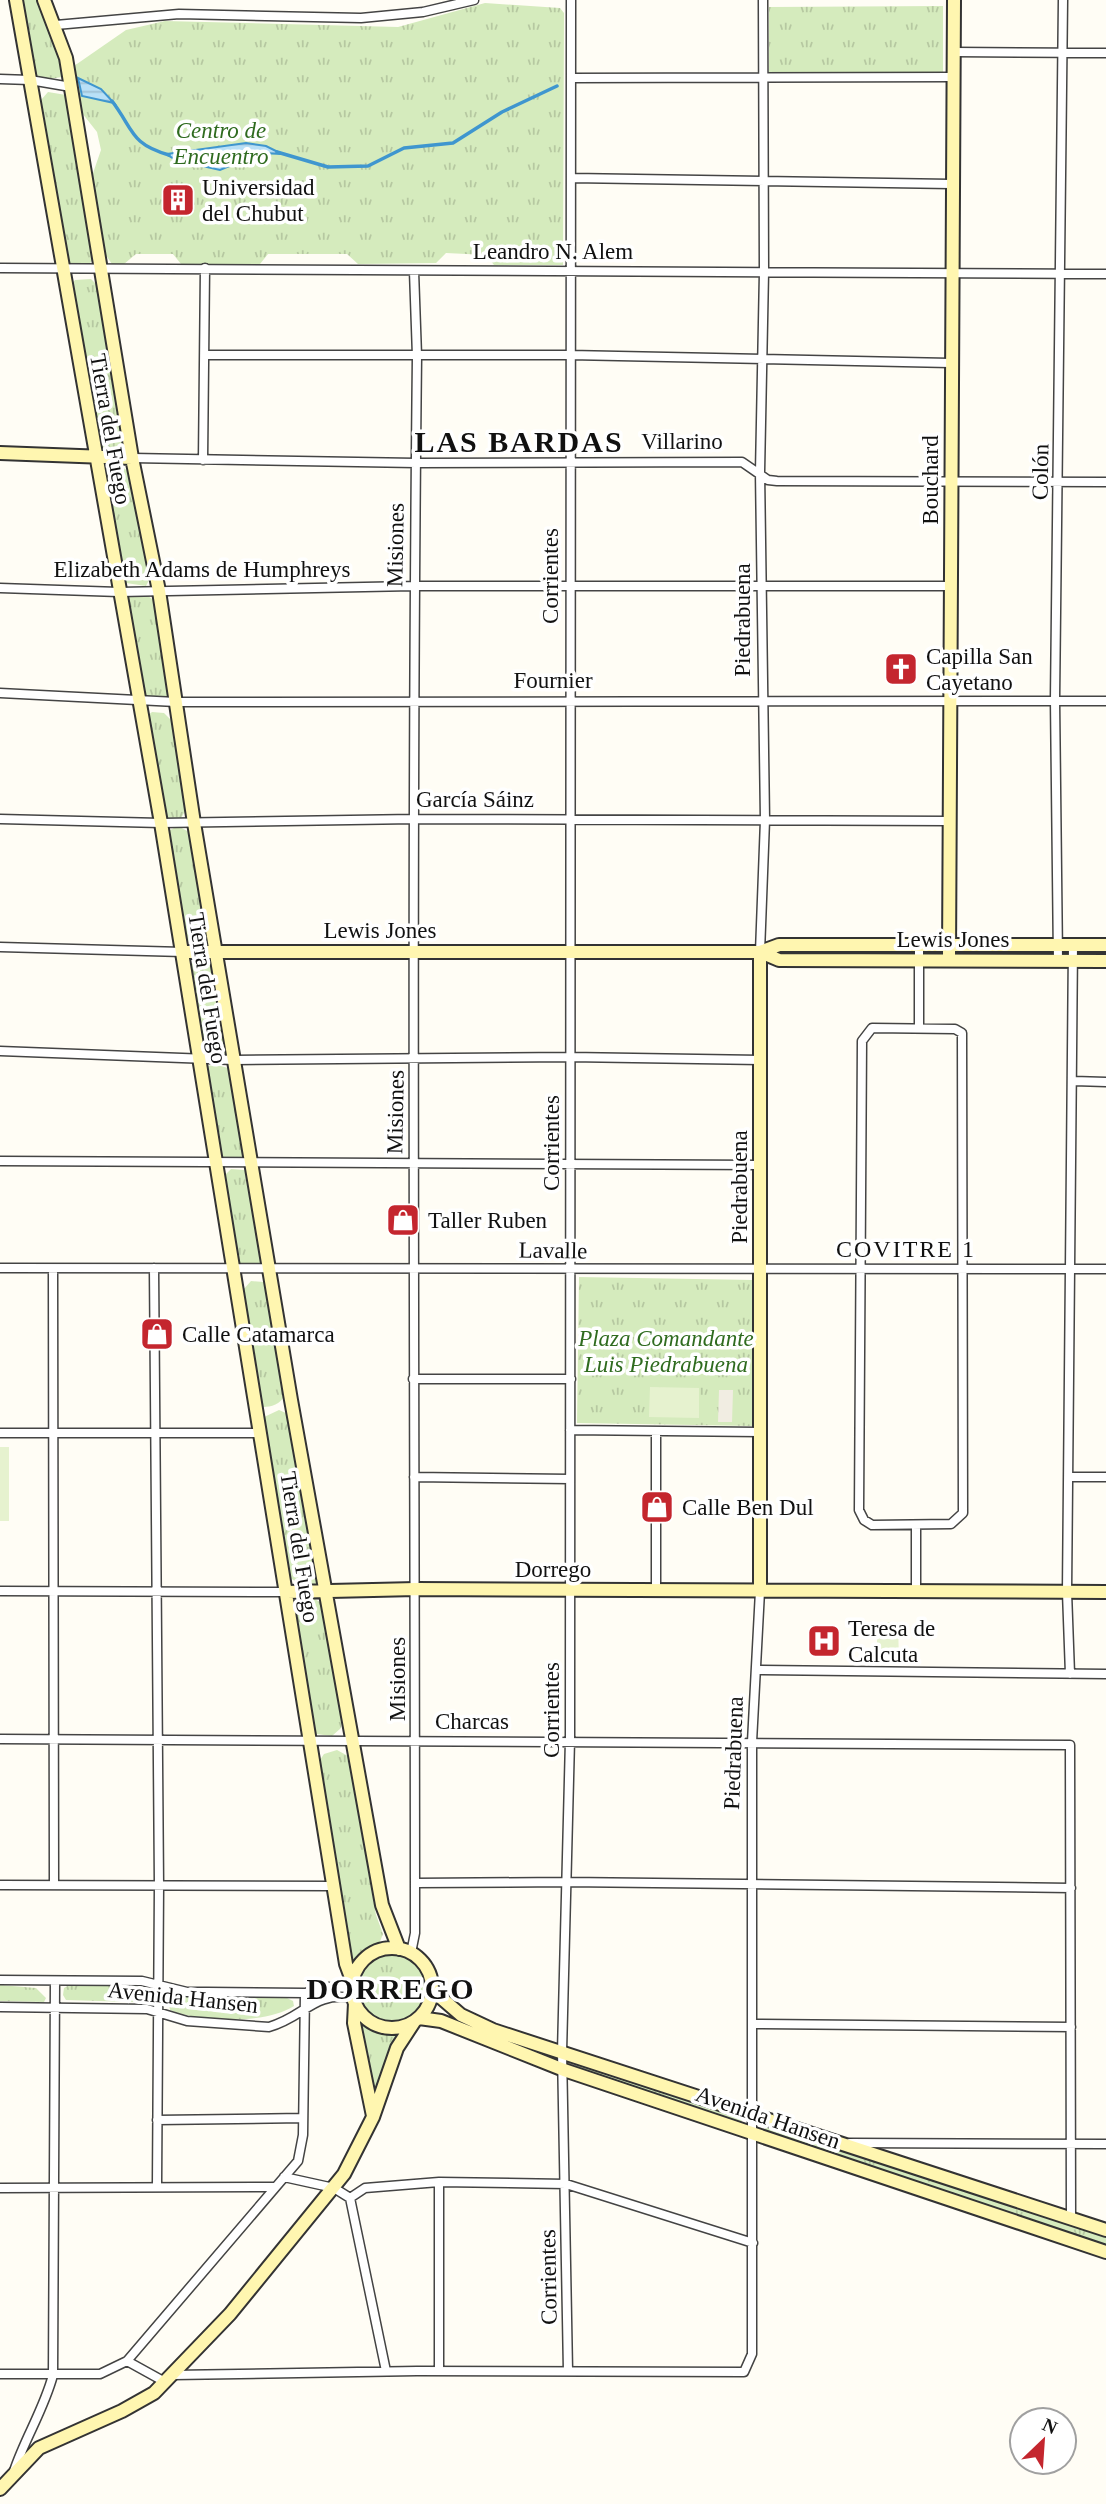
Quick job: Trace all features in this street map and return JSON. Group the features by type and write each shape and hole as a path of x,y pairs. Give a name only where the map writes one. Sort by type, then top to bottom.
{"street":[{"name":"Tierra del Fuego","path":"16,0 183,952 197,1059 287,1592 332,1886 353,1993 354,2023 373,2117"},
{"name":"Tierra del Fuego","path":"44,0 56,25 71,88 132,458 159,591 234,1060 382,1906 405,1951"},
{"path":"56,25 179,13 360,18 423,12 474,0"},
{"name":"Corrientes","path":"568,2371 562,2052 570,1741 571,0"},
{"name":"Piedrabuena","path":"568,2371 744,2372 752,2354 752,1742 758,1670 760,1591 760,952 765,820 760,472 764,272 763,0"},
{"name":"Bouchard","path":"949,960 950,363 954,0"},
{"name":"Colón","path":"1058,960 1055,700 1060,482 1063,0"},
{"path":"954,52 1106,53"},
{"path":"572,78 954,77"},
{"path":"0,79 30,80 71,88"},
{"path":"572,178 951,184"},
{"name":"Leandro N. Alem","path":"0,268 62,271 205,268 1106,274"},
{"path":"203,460 205,268"},
{"name":"Misiones","path":"405,1951 415,1933 416,1589 412,1267 415,1059 413,586 417,356 414,271"},
{"path":"206,355 570,355 950,363"},
{"name":"Villarino","path":"0,453 95,458 415,463 742,462 777,481 1106,482"},
{"name":"Elizabeth Adams de Humphreys","path":"0,588 119,592 413,586 951,586"},
{"name":"Fournier","path":"0,693 176,702 414,699 1106,701"},
{"name":"García Sáinz","path":"0,819 161,823 414,818 949,821"},
{"name":"Lewis Jones","path":"0,947 183,952 760,952 779,945 1106,945"},
{"path":"919,945 919,1028"},
{"path":"1070,1674 1067,1592 1074,1081 1073,945"},
{"name":"Lewis Jones","path":"760,952 779,960 1106,961"},
{"path":"872,1028 919,1028 955,1029 962,1034 963,1513 951,1524 872,1525 864,1520 859,1510 862,1041 872,1028"},
{"path":"0,1051 234,1060 570,1057 761,1060"},
{"path":"1074,1081 1106,1082"},
{"path":"0,1161 760,1165"},
{"name":"Lavalle","path":"0,1268 1106,1269"},
{"path":"153,1268 159,1886 157,2185"},
{"path":"53,1270 54,1885"},
{"path":"413,1379 570,1379"},
{"path":"570,1430 760,1432"},
{"path":"0,1433 260,1433"},
{"path":"656,1433 656,1591"},
{"path":"414,1477 570,1479"},
{"path":"1069,1477 1106,1477"},
{"path":"916,1526 916,1592"},
{"name":"Dorrego","path":"0,1591 287,1592 416,1589 1106,1592"},
{"path":"758,1670 1106,1674"},
{"name":"Charcas","path":"0,1739 309,1743 416,1740 1070,1745 1071,1888"},
{"path":"415,1884 568,1882 1071,1888 1071,2219"},
{"path":"0,1885 332,1886"},
{"path":"0,2489 39,2448 136,2404 169,2379 268,2271 334,2188 355,2156 373,2117 397,2048 417,2020 430,2000 432,1990 426,1969 405,1951 388,1949 369,1956 361,1964 353,1993 369,2021 391,2028 417,2020"},
{"name":"Avenida Hansen","path":"0,1980 142,1981 187,1992 305,1993 328,1987 353,1993"},
{"path":"13,2473 53,2375 55,1981"},
{"name":"Avenida Hansen","path":"432,1990 461,2015 492,2029 1106,2230"},
{"path":"0,2374 108,2372 127,2361 284,2177 301,2153 305,1993"},
{"name":"Avenida Hansen","path":"0,2007 157,2010 187,2021 270,2027 326,1996 353,1993"},
{"name":"Avenida Hansen","path":"417,2020 441,2021 564,2070 1106,2252"},
{"path":"753,2024 1071,2027"},
{"path":"157,2120 303,2118"},
{"path":"840,2143 1106,2144"},
{"path":"284,2177 334,2188 350,2198 386,2371"},
{"path":"439,2182 439,2371"},
{"path":"350,2198 365,2188 439,2182 566,2184 753,2243"},
{"path":"0,2188 157,2185 275,2187"},
{"path":"127,2361 169,2379 386,2371 568,2371"}],"green space":[{"path":"22,0 38,0 60,48 62,77 42,80 35,73"},
{"name":"Centro de Encuentro","path":"485,3 560,8 564,13 563,265 494,265 486,255 446,253 436,263 358,264 347,254 268,254 260,264 181,264 173,254 136,254 124,264 112,264 105,254 92,176 101,150 97,132 82,113 74,66 126,30 165,21 398,27"},
{"path":"943,6 943,74 769,74 769,7"},
{"path":"48,92 66,95 94,257 89,265 76,266 65,260 41,107 41,100"},
{"path":"91,279 99,287 125,444 121,451 102,453 72,284 75,280"},
{"path":"107,465 120,465 130,473 150,578 146,586 126,583 104,474"},
{"path":"148,596 155,601 170,698 147,696 143,692 128,601 129,597"},
{"path":"152,712 164,713 172,721 186,810 181,818 168,819 165,816 146,717"},
{"path":"178,826 189,832 210,938 205,945 195,946 184,938 166,832"},
{"path":"778,950 900,950 900,956 778,956"},
{"path":"211,960 226,1058 214,1058 202,1047 189,964"},
{"path":"205,1066 228,1068 244,1161 223,1160 220,1156"},
{"path":"231,1169 244,1170 248,1174 261,1267 241,1266 236,1259 224,1176"},
{"name":"Plaza Comandante Luis Piedrabuena","path":"579,1277 754,1280 752,1426 577,1423"},
{"path":"251,1281 264,1282 267,1285 284,1396 278,1403 266,1407 259,1402 243,1290"},
{"path":"650,1387 699,1388 699,1418 649,1417"},
{"path":"279,1410 288,1414 316,1582 315,1588 308,1590 289,1577 262,1418"},
{"path":"0,1447 9,1447 9,1521 0,1521"},
{"path":"300,1599 315,1599 321,1603 342,1721 341,1728 332,1736 316,1734 313,1728 293,1610"},
{"path":"877,1622 898,1622 899,1663 877,1663"},
{"path":"337,1750 348,1756 376,1915 383,1934 379,1944 352,1964 320,1760 324,1754"},
{"path":"391,1955 404,1958 415,1965 422,1976 425,1989 422,2002 415,2013 404,2020 391,2023 378,2020 367,2013 360,2002 357,1989 360,1976 367,1965 378,1958"},
{"path":"71,1984 138,1985 145,1994 142,1999 133,2002 66,2000 63,1995 64,1988"},
{"path":"0,1985 36,1988 46,1998 44,2002 0,2001"},
{"path":"186,1996 201,2000 285,1997 293,2001 294,2006 267,2016 233,2020 199,2017 170,2010 169,2004"},
{"path":"358,2015 386,2030 405,2030 372,2109"},
{"path":"576,2062 740,2115 742,2120 740,2124 574,2068"},
{"path":"765,2126 1106,2236 1106,2247 765,2132"}],"shaded area":[{"path":"719,1390 733,1390 732,1422 718,1422"}],"water":[{"path":"78,78 101,89 114,103 82,96"},
{"path":"246,143 266,146 282,154 261,153 220,170 176,160 166,154"}],"waterway":[{"path":"277,152 328,167 368,166 404,148 453,143 502,112 557,86"},
{"path":"112,101 140,141 169,155"}],"place":[{"name":"Universidad del Chubut","path":"178,200"},
{"name":"Capilla San Cayetano","path":"901,669"},
{"name":"Taller Ruben","path":"403,1220"},
{"name":"Calle Catamarca","path":"157,1334"},
{"name":"Calle Ben Dul","path":"657,1507"},
{"name":"Teresa de Calcuta","path":"824,1641"}],"district":[{"name":"LAS BARDAS","path":"519,442"},
{"name":"COVITRE 1","path":"906,1249"},
{"name":"DORREGO","path":"391,1989"}]}
